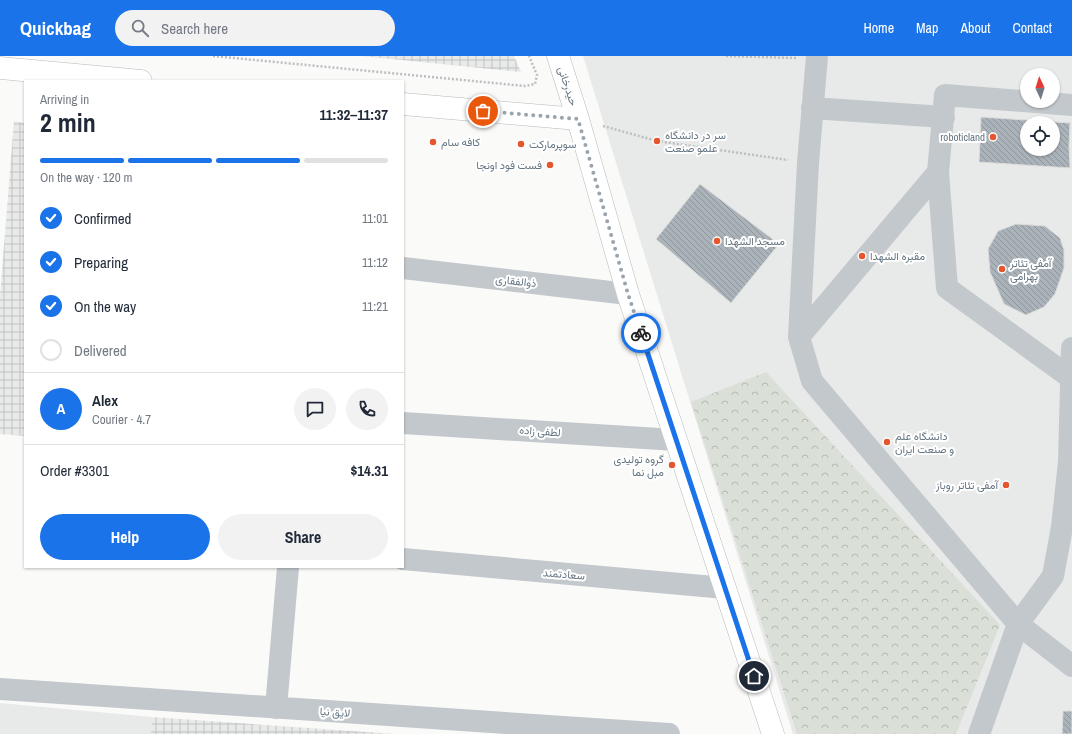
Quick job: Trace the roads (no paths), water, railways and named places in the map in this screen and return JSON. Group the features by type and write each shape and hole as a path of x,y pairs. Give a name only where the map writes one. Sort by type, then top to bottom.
{"main road":[{"path":"21,56 46,73"},
{"name":"حیدرخانی","path":"558,56 578,119 628,294 773,734"},
{"path":"0,68 130,80"},
{"path":"404,104 578,119"}],"street":[{"path":"816,57 808,163 799,337 812,381 1018,624 1072,666"},
{"path":"1071,378 947,288 938,172 946,95 1072,105"},
{"path":"812,108 944,117"},
{"path":"799,337 938,172"},
{"name":"ذوالفقاری","path":"404,268 628,294"},
{"path":"979,734 1018,624 1062,576 1067,527 1070,462 1072,348"},
{"name":"لطفی زاده","path":"404,422 676,440"},
{"name":"سعادتمند","path":"404,559 725,588"},
{"path":"276,708 288,568"},
{"name":"لایق نیا","path":"0,689 669,734"}],"place":[{"name":"roboticland","path":"993,137"},
{"name":"سر در دانشگاه علمو صنعت","path":"657,141"},
{"name":"کافه سام","path":"433,142"},
{"name":"سوپرمارکت","path":"521,144"},
{"name":"فست فود اونجا","path":"550,165"},
{"name":"مسجد الشهدا","path":"717,241"},
{"name":"مقبره الشهدا","path":"862,256"},
{"name":"آمفی تئاتر بهرامی","path":"1002,269"},
{"name":"دانشگاه علم و صنعت ایران","path":"887,442"},
{"name":"گروه تولیدی مبل نما","path":"672,465"},
{"name":"آمفی تئاتر روباز","path":"1006,485"}]}
